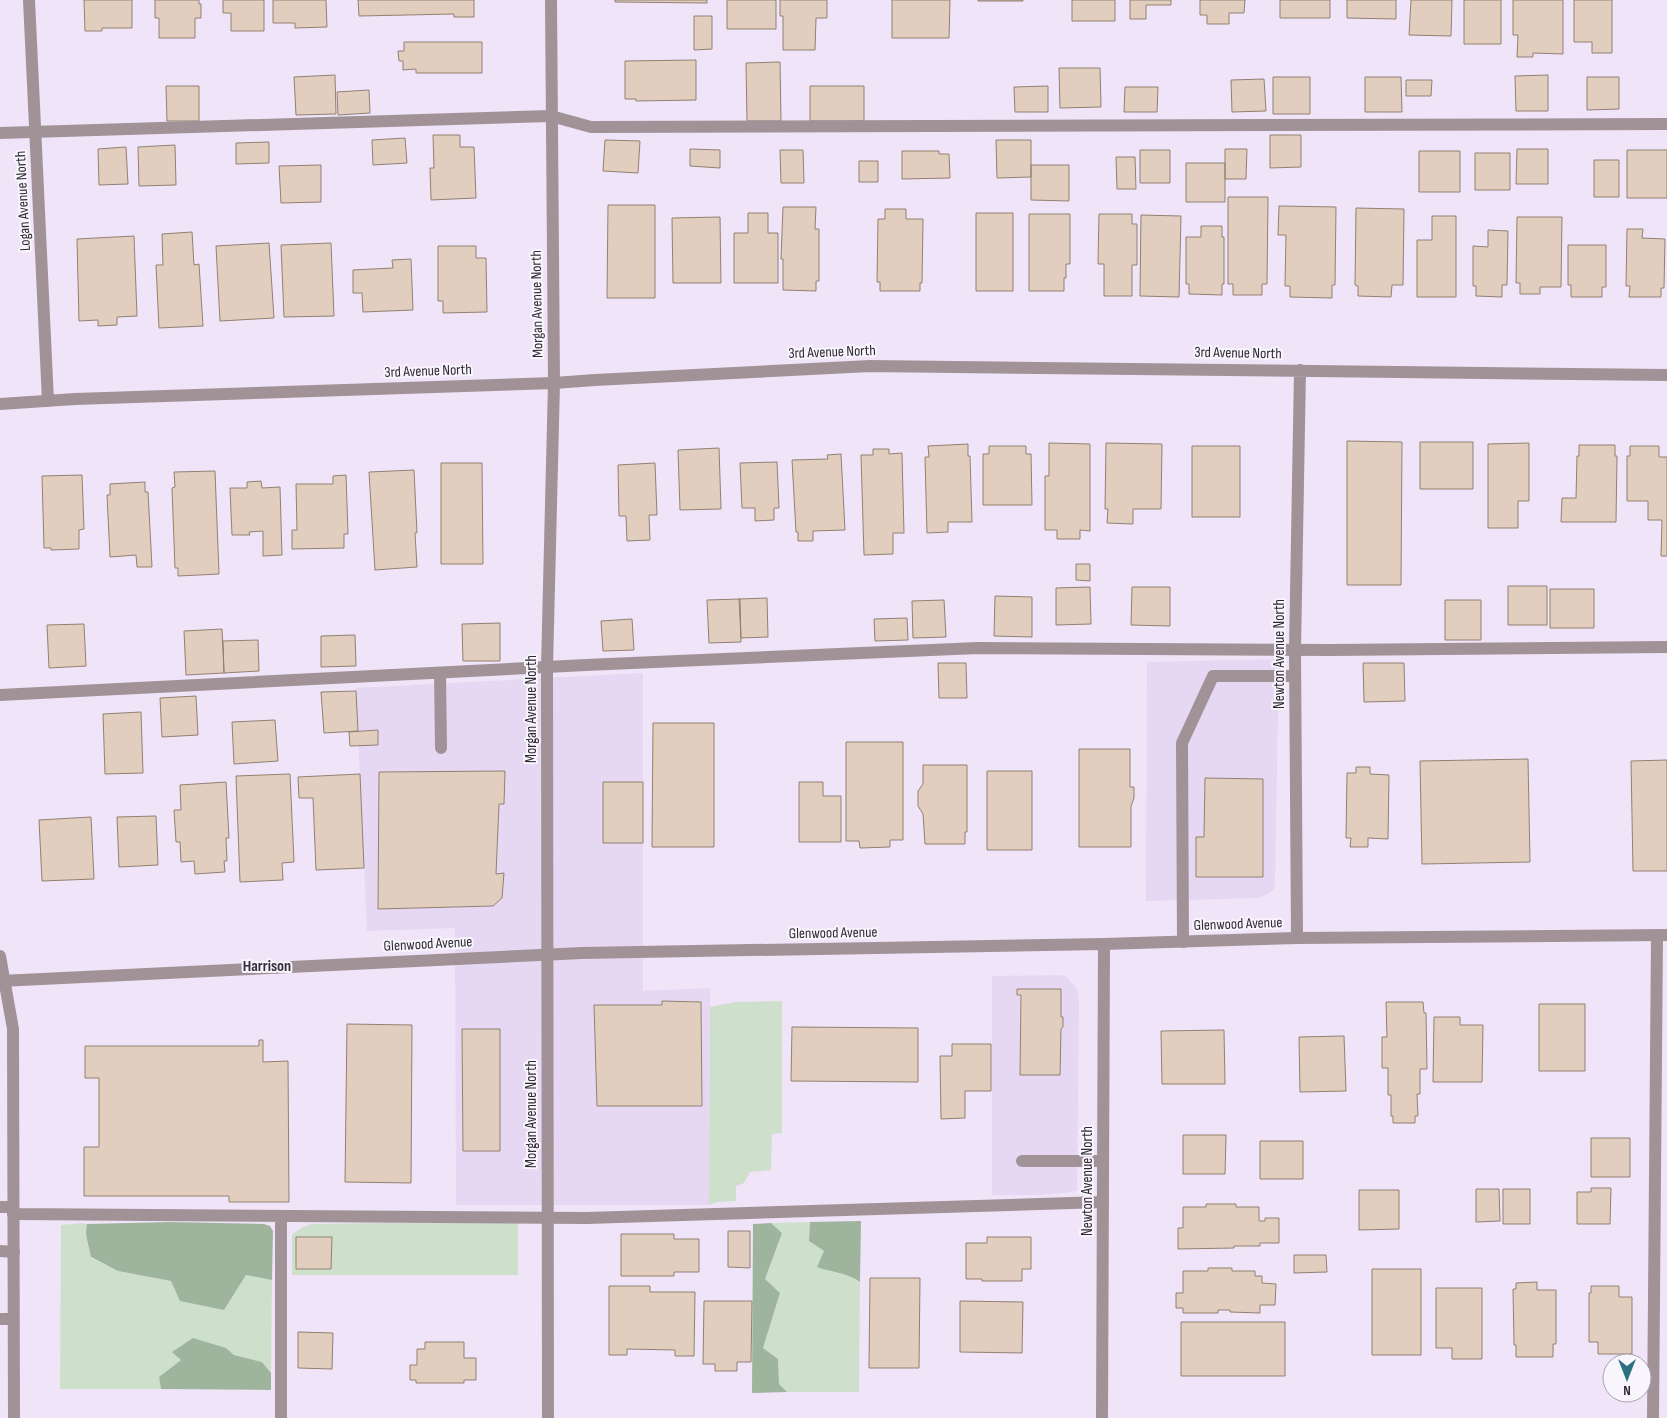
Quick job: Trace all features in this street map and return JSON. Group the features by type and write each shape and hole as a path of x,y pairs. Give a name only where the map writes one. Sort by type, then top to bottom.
{"street":[{"name":"Logan Avenue North","path":"29,0 48,401"},
{"name":"Morgan Avenue North","path":"548,1418 548,667 554,383 551,0"},
{"path":"0,133 551,116 591,127 1667,124"},
{"name":"3rd Avenue North","path":"0,404 554,383 870,366 1667,375"},
{"name":"Newton Avenue North","path":"1297,938 1295,650 1300,370"},
{"path":"0,695 548,667 978,648 1295,650 1667,647"},
{"path":"440,673 441,748"},
{"path":"1183,942 1182,743 1213,676 1295,676"},
{"path":"1652,1418 1662,935"},
{"name":"Glenwood Avenue","path":"2,981 548,955 1104,944 1297,938 1662,935"},
{"name":"Newton Avenue North","path":"1102,1418 1104,944"},
{"path":"0,956 2,981 13,1029 14,1418"},
{"path":"1022,1161 1103,1161"},
{"path":"0,1207 13,1210 281,1216 548,1218 1103,1202"},
{"path":"281,1216 281,1418"},
{"path":"0,1251 14,1252"},
{"path":"0,1318 13,1318"}],"shaded area":[{"path":"1279,659 1274,889 1258,898 1146,901 1147,662"},
{"path":"643,673 643,991 710,988 709,1205 456,1205 455,928 367,931 356,688"},
{"path":"1061,975 1067,977 1077,989 1079,1001 1077,1190 1040,1195 992,1195 992,976"}],"green space":[{"path":"782,1001 782,1133 772,1134 771,1170 750,1172 744,1183 736,1186 736,1201 718,1202 709,1205 710,1007 735,1002"},
{"path":"861,1221 860,1282 845,1275 817,1267 824,1251 809,1241 810,1222"},
{"path":"171,1222 264,1224 270,1226 273,1231 272,1280 246,1275 224,1310 180,1301 171,1281 118,1271 91,1257 86,1236 87,1224"},
{"path":"810,1222 809,1241 824,1251 836,1273 851,1275 860,1282 859,1392 787,1392 779,1384 778,1359 763,1348 780,1293 765,1279 782,1233 771,1223"},
{"path":"518,1223 518,1275 292,1275 292,1235 301,1228 311,1224"},
{"path":"771,1223 782,1233 765,1279 780,1293 763,1348 778,1359 779,1384 787,1392 752,1393 753,1224"},
{"path":"87,1224 86,1237 91,1258 118,1271 171,1281 208,1306 224,1310 246,1275 272,1280 271,1373 262,1362 234,1355 226,1348 173,1352 181,1360 159,1377 161,1389 60,1389 61,1225"},
{"path":"193,1338 226,1348 234,1355 262,1362 271,1373 271,1390 161,1389 159,1377 181,1360 172,1352"}],"building":[{"path":"84,0 132,0 132,28 102,28 102,31 85,31"},
{"path":"155,0 199,0 199,4 201,4 201,18 195,18 195,38 159,38 159,18 155,18"},
{"path":"223,0 264,0 264,31 231,31 231,13 223,13"},
{"path":"273,0 326,0 327,27 295,28 295,23 273,23"},
{"path":"358,0 474,0 474,17 454,17 454,14 359,16"},
{"path":"615,0 707,0 707,3 615,2"},
{"path":"727,0 776,0 776,29 727,29"},
{"path":"780,0 827,0 827,18 816,18 815,50 783,50 783,16 780,16"},
{"path":"892,0 950,0 949,38 892,38"},
{"path":"1023,0 1023,1 978,1"},
{"path":"1072,0 1115,0 1115,21 1072,21"},
{"path":"1130,0 1171,0 1171,5 1146,5 1146,19 1130,19"},
{"path":"1200,0 1245,0 1244,13 1229,13 1229,24 1207,24 1207,15 1200,15"},
{"path":"1280,0 1330,0 1330,18 1280,18"},
{"path":"1347,0 1396,0 1396,19 1347,18"},
{"path":"1411,0 1452,0 1451,36 1409,35"},
{"path":"1464,0 1501,0 1501,44 1464,44"},
{"path":"1513,0 1563,0 1563,54 1533,53 1533,57 1517,57 1518,35 1513,35"},
{"path":"1574,0 1612,0 1612,53 1592,53 1592,42 1574,42"},
{"path":"694,16 712,16 712,49 694,50"},
{"path":"404,42 482,42 482,73 416,73 416,69 403,70 403,61 399,61 398,51 404,51"},
{"path":"696,60 696,100 636,101 636,99 625,99 625,61"},
{"path":"780,62 781,121 747,121 746,63"},
{"path":"1059,68 1100,68 1101,107 1060,108"},
{"path":"335,75 336,114 296,115 294,77"},
{"path":"1548,75 1548,111 1516,111 1515,76"},
{"path":"1273,77 1310,77 1310,114 1273,114"},
{"path":"1365,77 1401,77 1402,112 1365,112"},
{"path":"1587,77 1619,77 1619,109 1587,110"},
{"path":"1264,79 1266,111 1232,112 1231,80"},
{"path":"1406,80 1432,80 1431,96 1406,96"},
{"path":"166,86 199,86 199,121 167,121"},
{"path":"810,86 864,86 864,121 810,121"},
{"path":"1048,86 1048,112 1015,112 1014,87"},
{"path":"1125,87 1158,87 1157,112 1124,112"},
{"path":"369,90 370,113 338,115 337,92"},
{"path":"433,135 460,135 460,147 474,147 476,198 431,200 430,168 434,168"},
{"path":"1270,135 1301,135 1301,167 1270,168"},
{"path":"405,138 407,163 373,165 372,140"},
{"path":"605,140 640,141 638,173 603,171"},
{"path":"996,140 1031,140 1031,177 997,178"},
{"path":"269,142 269,163 236,164 236,143"},
{"path":"175,145 176,185 139,186 138,147"},
{"path":"126,147 128,184 99,185 98,149"},
{"path":"690,149 720,150 720,168 690,166"},
{"path":"1225,149 1247,149 1246,179 1225,179"},
{"path":"1517,149 1548,149 1548,184 1516,184"},
{"path":"780,150 803,150 804,183 781,183"},
{"path":"1140,150 1170,150 1170,183 1140,183"},
{"path":"1627,150 1667,150 1667,198 1627,198"},
{"path":"902,151 939,151 939,154 949,154 950,178 902,179"},
{"path":"1419,151 1460,151 1460,192 1419,192"},
{"path":"1475,153 1510,153 1510,190 1475,190"},
{"path":"1116,157 1135,157 1136,189 1117,189"},
{"path":"1594,160 1619,160 1619,197 1594,197"},
{"path":"859,161 878,161 878,182 859,182"},
{"path":"1186,163 1225,163 1225,202 1186,202"},
{"path":"321,165 321,202 281,203 279,166"},
{"path":"1031,165 1069,165 1069,201 1031,200"},
{"path":"1228,197 1268,197 1267,284 1262,284 1262,295 1233,295 1233,284 1228,284"},
{"path":"608,205 655,205 655,298 607,298"},
{"path":"1279,206 1336,207 1335,285 1332,285 1332,298 1290,297 1290,286 1285,286 1286,235 1278,235"},
{"path":"783,207 816,207 815,229 819,229 819,281 816,281 816,291 783,290 783,259 781,259"},
{"path":"1356,208 1404,209 1403,285 1392,285 1391,297 1358,296 1358,286 1355,285"},
{"path":"885,209 906,209 906,219 923,219 922,283 920,283 920,291 880,291 880,282 877,282 878,219 885,219"},
{"path":"748,213 768,213 768,233 778,233 778,283 734,283 734,233 748,233"},
{"path":"976,213 1013,213 1013,291 976,291"},
{"path":"1029,214 1070,214 1070,264 1066,264 1064,291 1029,291"},
{"path":"1099,214 1132,214 1132,224 1137,224 1137,265 1132,265 1132,296 1104,296 1104,264 1098,264"},
{"path":"1141,215 1181,216 1179,297 1140,296"},
{"path":"1432,216 1456,216 1456,297 1417,297 1417,240 1432,240"},
{"path":"720,217 721,283 673,283 672,218"},
{"path":"1517,217 1562,217 1561,287 1540,287 1540,294 1520,294 1520,283 1516,283"},
{"path":"1201,226 1222,226 1222,237 1224,237 1224,284 1222,284 1222,295 1189,294 1189,284 1186,284 1186,237 1201,237"},
{"path":"1627,229 1643,229 1642,238 1665,239 1664,288 1661,288 1661,297 1629,297 1630,286 1626,286"},
{"path":"1488,230 1508,231 1507,285 1502,285 1502,297 1476,296 1476,286 1473,286 1473,246 1488,247"},
{"path":"192,232 194,265 199,264 203,326 159,328 156,265 163,265 162,234"},
{"path":"134,236 137,316 117,317 117,325 98,326 98,320 79,321 77,239"},
{"path":"269,243 274,318 220,321 216,246"},
{"path":"331,243 334,316 284,317 281,245"},
{"path":"1568,245 1606,245 1606,287 1602,287 1602,297 1571,297 1571,285 1568,285"},
{"path":"438,246 476,246 476,258 486,258 487,312 443,313 443,301 438,301"},
{"path":"411,259 413,310 363,312 362,293 353,293 353,270 393,268 392,260"},
{"path":"1347,441 1402,442 1401,585 1347,585"},
{"path":"1420,442 1473,442 1473,489 1420,489"},
{"path":"1049,443 1090,444 1090,531 1080,530 1080,539 1057,539 1057,530 1045,530 1045,476 1049,476"},
{"path":"1106,443 1162,444 1161,509 1133,509 1133,524 1107,523 1108,509 1105,509"},
{"path":"1529,443 1529,501 1518,501 1518,528 1488,528 1488,444"},
{"path":"968,444 972,522 948,522 948,532 927,533 925,457 929,457 928,446"},
{"path":"1579,445 1615,445 1615,456 1617,456 1616,522 1561,522 1562,498 1576,498"},
{"path":"989,446 1026,446 1026,454 1031,454 1032,505 983,505 983,454 989,454"},
{"path":"1192,446 1240,446 1240,517 1192,517"},
{"path":"1630,446 1659,446 1659,457 1667,457 1667,556 1661,556 1662,520 1648,520 1648,501 1627,501 1627,456 1630,456"},
{"path":"719,448 721,509 680,510 678,450"},
{"path":"873,449 889,449 889,454 902,453 904,533 893,533 893,554 864,555 861,455 873,455"},
{"path":"841,454 845,530 813,531 813,541 798,541 792,460 828,459 827,455"},
{"path":"777,462 779,508 774,508 774,520 755,521 755,508 742,508 740,463"},
{"path":"441,463 482,463 483,564 441,564"},
{"path":"655,463 657,515 649,515 650,540 627,541 626,516 619,516 618,465"},
{"path":"414,470 417,567 375,570 369,472"},
{"path":"215,471 219,574 178,576 178,568 175,568 172,488 175,487 174,472"},
{"path":"82,475 84,529 79,530 79,549 51,550 51,548 44,548 42,476"},
{"path":"346,475 348,534 344,534 344,548 292,549 292,530 297,530 296,484 333,484 333,476"},
{"path":"261,481 262,488 280,487 282,555 263,556 263,531 249,532 250,535 232,535 230,488 247,488 247,482"},
{"path":"145,482 145,492 148,492 152,567 137,567 136,555 110,557 107,495 110,495 110,484"},
{"path":"1076,564 1090,564 1090,581 1076,580"},
{"path":"1508,586 1547,586 1547,625 1508,625"},
{"path":"1090,587 1091,624 1056,625 1056,588"},
{"path":"1132,587 1170,587 1170,626 1131,625"},
{"path":"1550,589 1594,589 1594,628 1550,628"},
{"path":"995,596 1032,597 1032,637 994,636"},
{"path":"767,598 768,637 741,638 739,599"},
{"path":"740,599 741,642 709,643 707,600"},
{"path":"944,600 946,637 913,638 912,601"},
{"path":"1445,600 1481,600 1481,640 1445,640"},
{"path":"907,618 908,640 875,641 874,619"},
{"path":"632,619 634,650 603,651 601,621"},
{"path":"500,623 500,661 463,661 462,624"},
{"path":"84,624 86,666 49,668 47,625"},
{"path":"222,629 224,673 186,675 184,631"},
{"path":"355,635 356,666 321,667 321,636"},
{"path":"258,640 259,671 224,673 223,641"},
{"path":"938,663 966,663 967,698 939,698"},
{"path":"1363,663 1404,663 1405,701 1364,702"},
{"path":"356,691 358,731 324,733 321,692"},
{"path":"196,696 198,735 162,737 160,698"},
{"path":"141,712 143,773 105,774 103,714"},
{"path":"275,720 278,761 234,764 232,722"},
{"path":"653,723 714,723 714,847 652,847"},
{"path":"378,730 378,745 350,746 349,732"},
{"path":"846,742 903,742 903,840 890,840 890,847 860,848 859,841 846,841"},
{"path":"1079,749 1130,749 1130,787 1134,787 1134,798 1131,806 1131,847 1079,847"},
{"path":"1528,759 1530,862 1422,864 1420,761"},
{"path":"1667,760 1667,871 1633,871 1631,761"},
{"path":"923,765 967,765 967,832 965,832 965,844 925,844 923,814 918,806 918,791 923,784"},
{"path":"1356,767 1370,767 1370,774 1389,775 1388,839 1368,838 1368,847 1350,847 1351,838 1346,838 1347,773 1356,773"},
{"path":"505,771 504,804 499,804 496,874 504,873 502,898 493,906 378,909 379,772"},
{"path":"987,771 1032,771 1032,850 987,850"},
{"path":"290,774 294,862 282,863 283,880 240,882 236,776"},
{"path":"360,774 364,868 316,870 313,798 299,798 298,777"},
{"path":"1205,778 1263,779 1263,877 1196,877 1196,837 1204,837"},
{"path":"226,782 229,838 226,838 227,861 224,861 225,872 195,874 194,861 181,862 180,842 176,842 174,810 181,810 180,785"},
{"path":"603,782 643,782 643,843 603,843"},
{"path":"799,782 823,782 823,796 841,796 841,842 799,842"},
{"path":"156,816 158,865 119,867 117,817"},
{"path":"91,817 94,879 42,881 39,820"},
{"path":"1017,989 1061,989 1063,1027 1061,1029 1060,1075 1020,1075 1021,995 1017,995"},
{"path":"662,1001 701,1002 702,1106 597,1106 594,1005 662,1005"},
{"path":"1386,1002 1423,1002 1424,1013 1426,1013 1427,1069 1420,1069 1420,1094 1417,1094 1418,1116 1415,1116 1415,1123 1393,1123 1393,1116 1391,1116 1391,1095 1388,1095 1388,1068 1382,1068 1382,1037 1387,1037"},
{"path":"1539,1004 1585,1004 1585,1071 1539,1071"},
{"path":"1434,1017 1460,1017 1460,1025 1483,1025 1482,1082 1433,1082"},
{"path":"347,1024 412,1025 411,1183 345,1182"},
{"path":"792,1027 918,1028 918,1082 791,1081"},
{"path":"462,1029 500,1029 500,1151 463,1151"},
{"path":"1224,1030 1225,1084 1162,1084 1161,1031"},
{"path":"1344,1036 1346,1091 1300,1092 1299,1037"},
{"path":"259,1040 263,1040 263,1062 288,1061 289,1202 229,1202 229,1196 84,1196 84,1147 99,1147 99,1078 85,1078 85,1046 259,1046"},
{"path":"952,1044 991,1044 991,1091 965,1091 965,1118 941,1119 940,1056 952,1056"},
{"path":"1183,1135 1226,1135 1225,1174 1183,1174"},
{"path":"1591,1138 1630,1138 1630,1177 1591,1177"},
{"path":"1260,1141 1303,1141 1303,1179 1260,1179"},
{"path":"1591,1188 1611,1188 1610,1224 1577,1224 1577,1192 1591,1192"},
{"path":"1476,1189 1499,1189 1500,1221 1476,1222"},
{"path":"1503,1189 1530,1189 1530,1224 1503,1224"},
{"path":"1359,1190 1399,1190 1399,1229 1359,1230"},
{"path":"1206,1204 1236,1204 1236,1207 1259,1207 1259,1221 1265,1221 1265,1218 1279,1218 1279,1243 1260,1243 1260,1246 1234,1246 1234,1248 1178,1249 1178,1228 1183,1228 1183,1207 1206,1207"},
{"path":"728,1231 750,1231 750,1268 728,1267"},
{"path":"621,1234 674,1234 674,1239 699,1239 699,1272 674,1272 674,1276 621,1276"},
{"path":"296,1237 332,1237 331,1269 296,1269"},
{"path":"987,1237 1031,1237 1031,1269 1022,1269 1022,1281 966,1279 966,1243 987,1243"},
{"path":"1294,1255 1326,1255 1327,1272 1294,1273"},
{"path":"1208,1268 1232,1268 1232,1271 1255,1271 1255,1276 1262,1276 1262,1283 1276,1284 1275,1305 1260,1305 1260,1313 1218,1310 1218,1313 1183,1313 1183,1308 1176,1308 1176,1293 1183,1293 1183,1271 1208,1271"},
{"path":"1372,1269 1421,1269 1421,1355 1372,1355"},
{"path":"870,1278 920,1278 919,1368 869,1368"},
{"path":"1537,1282 1537,1290 1556,1290 1556,1344 1553,1344 1553,1357 1516,1357 1513,1289 1516,1289 1516,1283"},
{"path":"609,1286 650,1286 650,1292 695,1292 694,1356 675,1356 675,1350 627,1349 627,1355 609,1355"},
{"path":"1591,1286 1619,1286 1619,1297 1632,1297 1632,1353 1598,1354 1598,1342 1589,1342 1589,1293 1591,1293"},
{"path":"1436,1288 1482,1288 1482,1359 1452,1359 1452,1348 1436,1348"},
{"path":"704,1301 752,1301 751,1362 737,1362 737,1371 715,1371 715,1364 703,1364"},
{"path":"960,1301 1023,1302 1022,1353 960,1352"},
{"path":"1181,1322 1285,1322 1285,1376 1181,1376"},
{"path":"298,1332 333,1333 332,1369 298,1368"},
{"path":"425,1342 464,1342 464,1358 476,1358 476,1380 464,1380 464,1383 416,1383 416,1380 410,1380 410,1365 417,1365 417,1349 425,1349"}],"district":[{"name":"Harrison","path":"267,966"}]}
